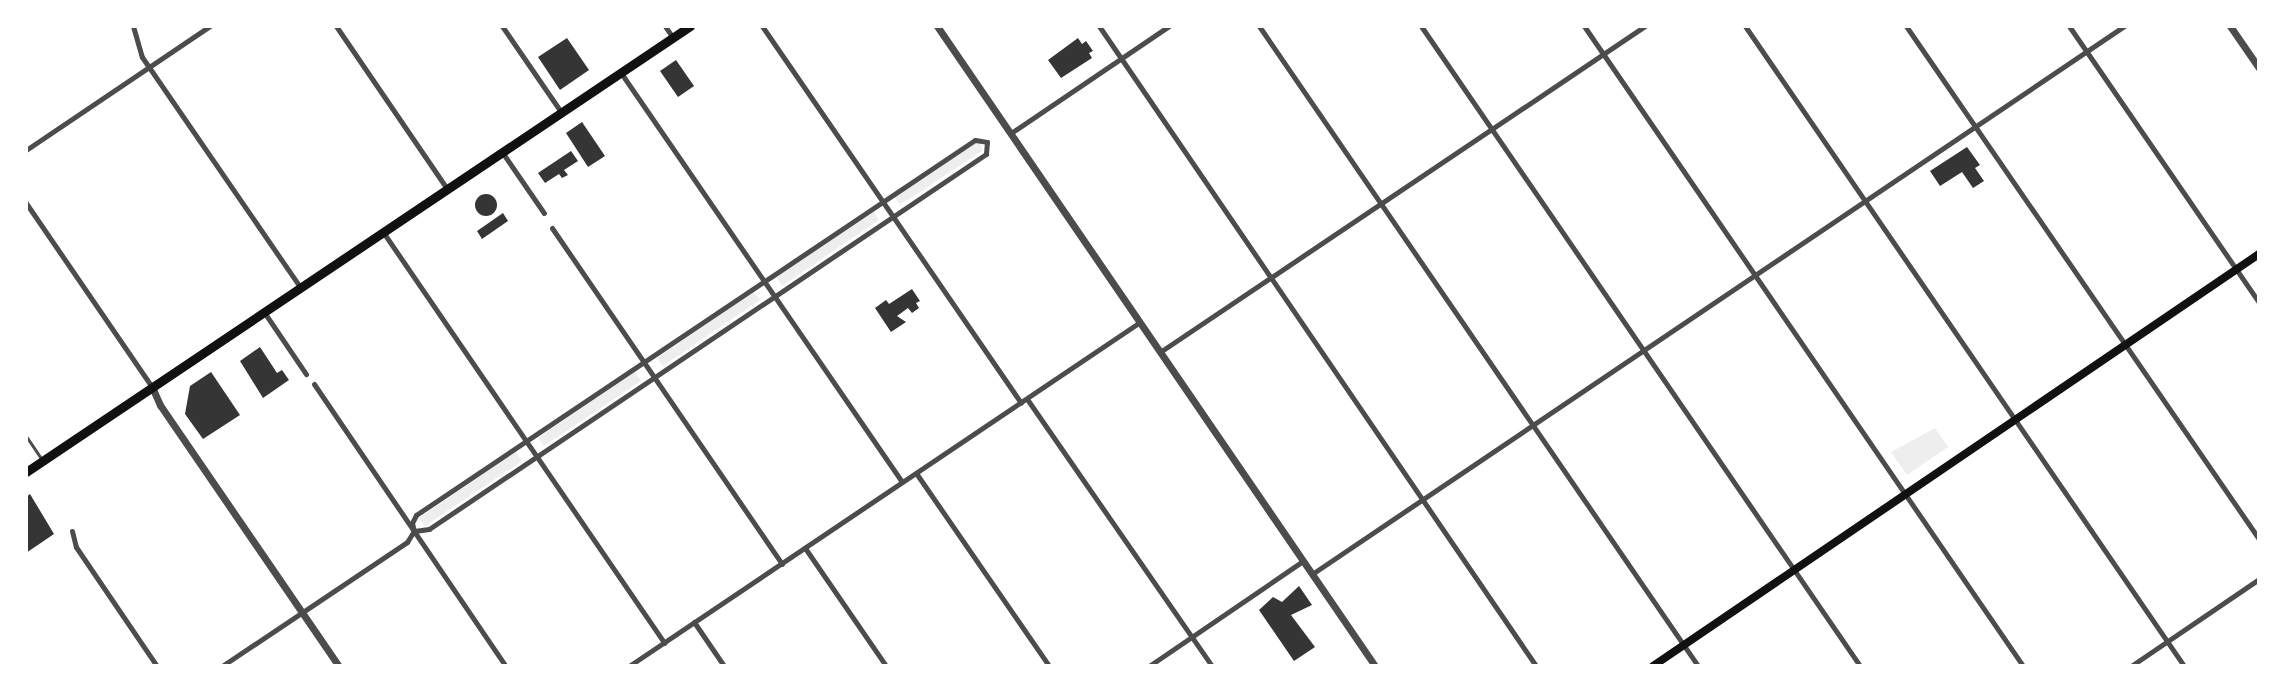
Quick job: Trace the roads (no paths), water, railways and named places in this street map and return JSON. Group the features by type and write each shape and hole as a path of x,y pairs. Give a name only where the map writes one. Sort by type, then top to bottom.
{"main road":[{"path":"26,472 690,26"},
{"path":"1653,666 2259,254"}],"street":[{"path":"133,26 149,66 301,288"},
{"path":"26,150 210,26"},
{"path":"336,26 447,189"},
{"path":"502,26 561,113"},
{"path":"665,26 673,38"},
{"path":"762,26 1212,666"},
{"path":"937,26 1375,666"},
{"path":"1099,26 1536,666"},
{"path":"1010,133 1169,26"},
{"path":"1259,26 1698,666"},
{"path":"1421,26 1860,666"},
{"path":"1584,26 2023,666"},
{"path":"1160,352 1645,26"},
{"path":"1745,26 2184,666"},
{"path":"1906,26 2259,539"},
{"path":"2069,26 2259,302"},
{"path":"1312,574 2124,26"},
{"path":"2230,26 2259,68"},
{"path":"621,73 902,482"},
{"path":"222,666 401,546 414,531 429,529 986,154 987,142 975,140 416,515 412,523 414,531"},
{"path":"502,152 544,213"},
{"path":"26,203 152,387 161,407 339,666"},
{"path":"552,228 782,564"},
{"path":"383,232 664,643"},
{"path":"264,312 306,374"},
{"path":"629,666 1140,322"},
{"path":"314,384 506,666"},
{"path":"916,473 1049,666"},
{"path":"72,531 76,547 157,666"},
{"path":"805,548 886,666"},
{"path":"1149,666 1303,561"},
{"path":"2131,666 2259,579"},
{"path":"694,622 724,666"}],"lane":[{"path":"26,436 42,461"}]}
